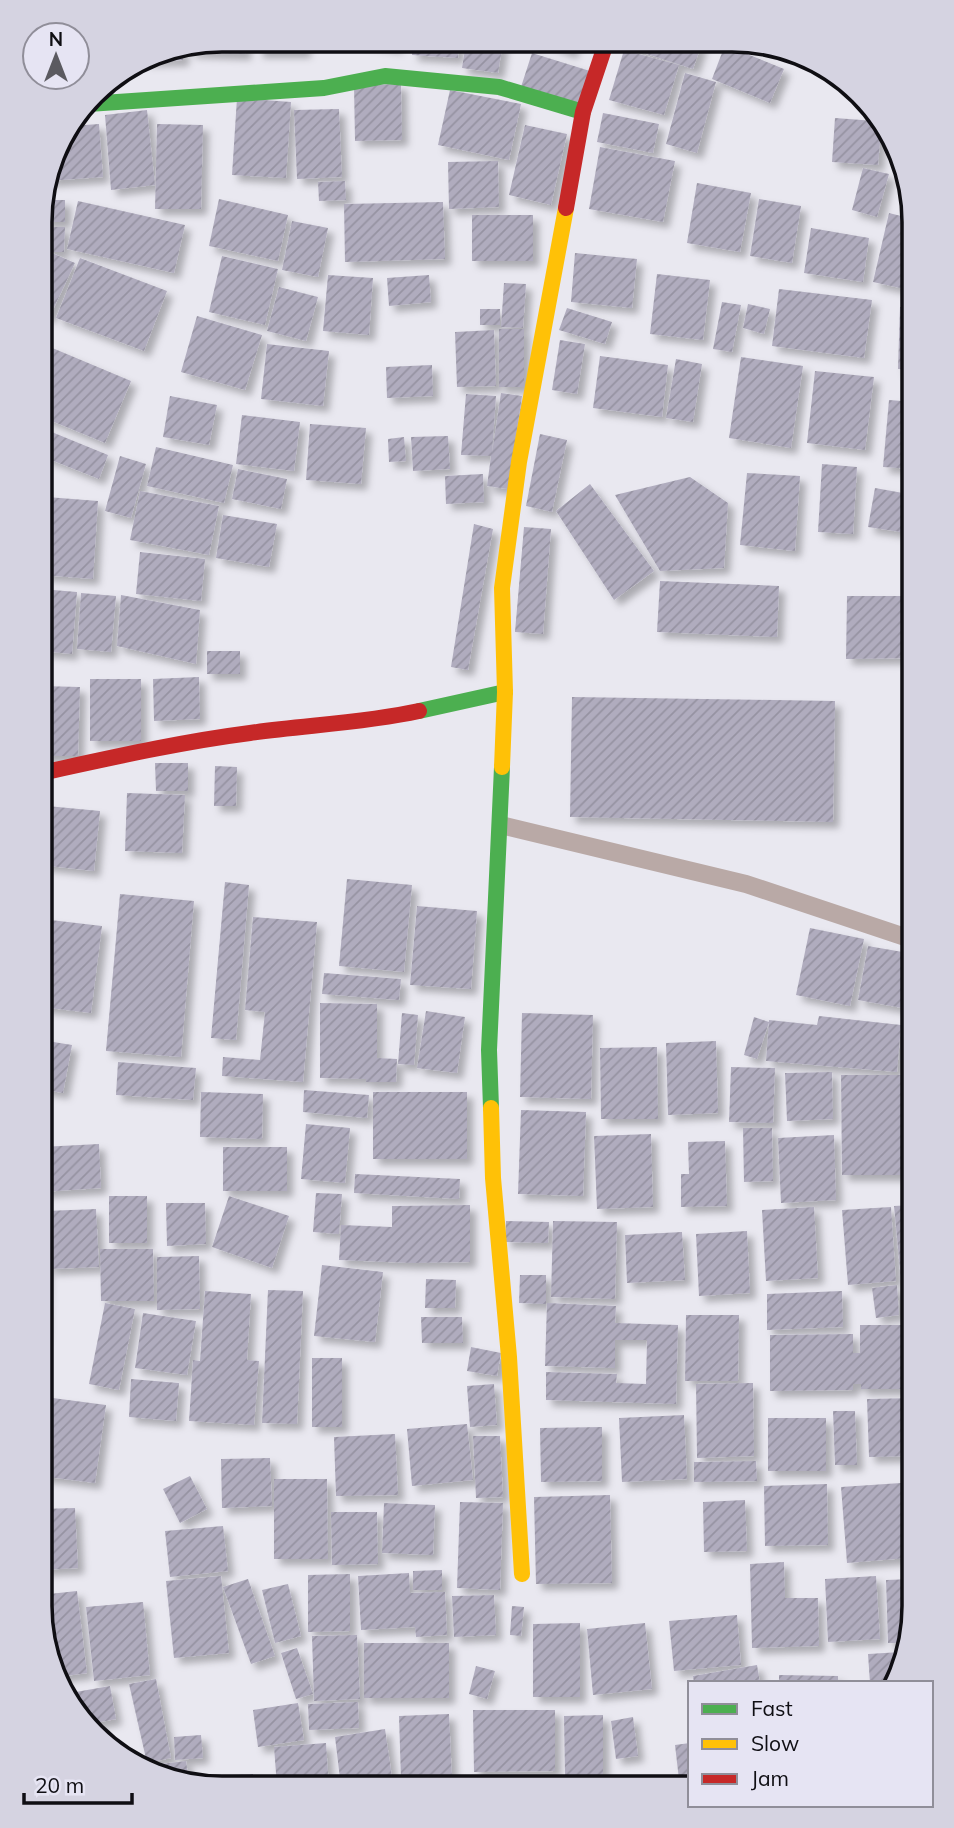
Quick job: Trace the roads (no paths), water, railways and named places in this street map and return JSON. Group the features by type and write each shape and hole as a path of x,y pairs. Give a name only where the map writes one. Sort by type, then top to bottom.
{"street":[{"path":"522,1574 509,1357 493,1178 489,1050 505,692 502,588 519,462 583,112 604,52"},
{"path":"101,103 324,88 385,76 499,87 583,112"},
{"path":"52,771 114,757 247,733 395,716 505,692"}],"lane":[{"path":"500,824 746,884 901,936"}]}
